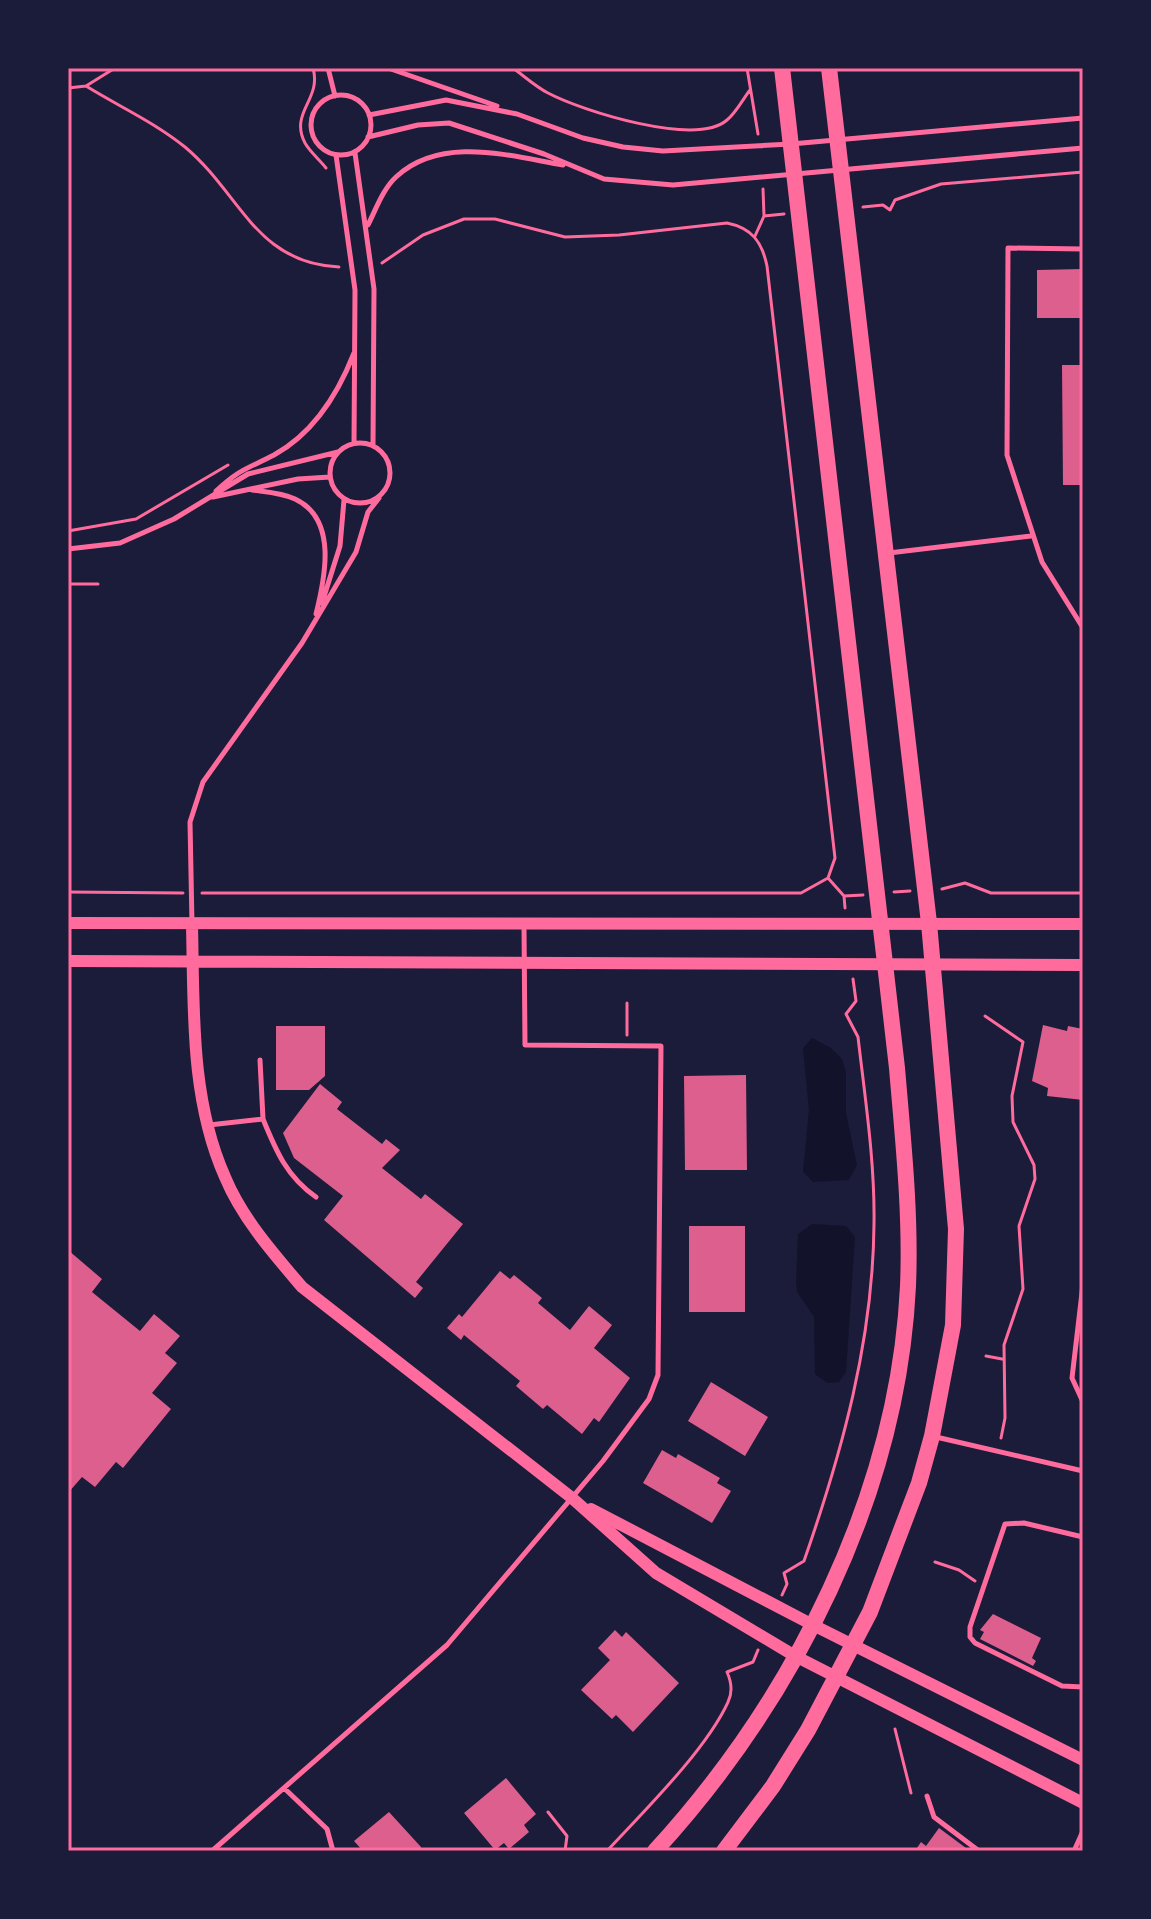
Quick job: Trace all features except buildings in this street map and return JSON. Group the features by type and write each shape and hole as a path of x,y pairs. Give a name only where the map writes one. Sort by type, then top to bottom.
{"main road":[{"path":"655,1851 747,1740 811,1624 871,1484 885,1434 904,1324 906,1195 885,966 782,68"},
{"path":"724,1851 773,1786 838,1677 899,1543 932,1436 953,1325 956,1242 929,923 829,68"}],"street":[{"path":"68,923 1083,924"},
{"path":"192,925 195,1037 208,1125 225,1177 244,1210 270,1250 302,1287 572,1498 656,1573 795,1656 1083,1803"},
{"path":"68,961 1083,965"},
{"path":"572,1498 811,1624 1083,1760"}],"lane":[{"path":"328,68 335,96"},
{"path":"388,68 583,138 623,147 691,151 1083,118"},
{"path":"335,96 352,98 369,115 368,137 355,153 336,155 319,146 311,130 319,105 335,96"},
{"path":"369,115 446,100 517,114"},
{"path":"368,137 418,125 449,123 604,179 673,185 1083,148"},
{"path":"355,153 368,226 376,327 373,445"},
{"path":"368,226 396,177 429,156 485,153 573,167"},
{"path":"336,155 353,266 356,348 354,443"},
{"path":"1083,249 1008,248 1007,455 1031,536 1055,586 1083,628"},
{"path":"209,498 241,468 275,455 303,434 336,394 356,348"},
{"path":"68,549 120,543 148,533 248,474 338,452 354,443 373,445 386,457 391,474 368,512 356,552 302,643 203,782 190,822 192,925"},
{"path":"315,618 340,546 344,499 330,477 330,468 338,452"},
{"path":"209,498 298,479 330,477"},
{"path":"252,490 298,500 314,515 323,534 323,586 315,618"},
{"path":"344,499 362,504 379,498"},
{"path":"887,553 1031,536"},
{"path":"212,1851 447,1645 572,1498 649,1399 658,1375 661,1046 525,1045 524,925"},
{"path":"260,1060 263,1119 278,1157 298,1184 316,1197"},
{"path":"208,1125 263,1119"},
{"path":"1083,1284 1072,1378 1083,1402"},
{"path":"932,1436 1083,1471"},
{"path":"1083,1537 1024,1523 1005,1524 970,1627 970,1637 975,1643 1062,1686 1083,1687"},
{"path":"284,1788 327,1829 333,1851"},
{"path":"927,1796 934,1817 979,1851"},
{"path":"1074,1851 1083,1831"}],"path":[{"path":"68,88 86,86 115,68"},
{"path":"313,68 317,85 302,114 301,133 308,148 328,172"},
{"path":"513,68 547,93 603,115 670,127 706,130 727,121 750,90"},
{"path":"747,68 756,114"},
{"path":"86,86 142,115 186,148 206,167 251,225 280,251 316,266 353,266"},
{"path":"845,209 883,205 890,210 895,200 941,184 1083,172"},
{"path":"755,236 764,216 799,213"},
{"path":"241,893 801,893 828,878 835,858 769,281 763,247 755,236 741,226 727,223 619,235 565,237 480,217 443,225 383,263 372,264"},
{"path":"68,531 136,519 234,463"},
{"path":"68,584 98,584"},
{"path":"828,878 844,896 957,888 965,883 991,893 1083,893"},
{"path":"68,892 147,893"},
{"path":"787,1584 784,1573 804,1561 839,1462 868,1317 874,1224 858,1037 846,1014 856,1001"},
{"path":"627,1003 627,1046"},
{"path":"985,1016 1023,1042 1012,1096 1013,1122 1034,1165 1035,1179 1019,1226 1023,1289 1007,1329 1002,1359 1005,1418 1001,1438"},
{"path":"986,1356 1002,1359"},
{"path":"935,1562 959,1570 983,1587"},
{"path":"607,1851 686,1762 728,1702 731,1687 727,1672 753,1662"},
{"path":"895,1729 911,1793"},
{"path":"548,1812 567,1836 565,1851"}],"shaded area":[{"path":"812,1038 831,1048 842,1059 846,1072 846,1113 857,1165 849,1180 813,1182 803,1172 809,1110 803,1048"},
{"path":"812,1224 846,1226 855,1237 846,1372 839,1382 827,1383 815,1374 814,1317 797,1292 798,1234"}]}
